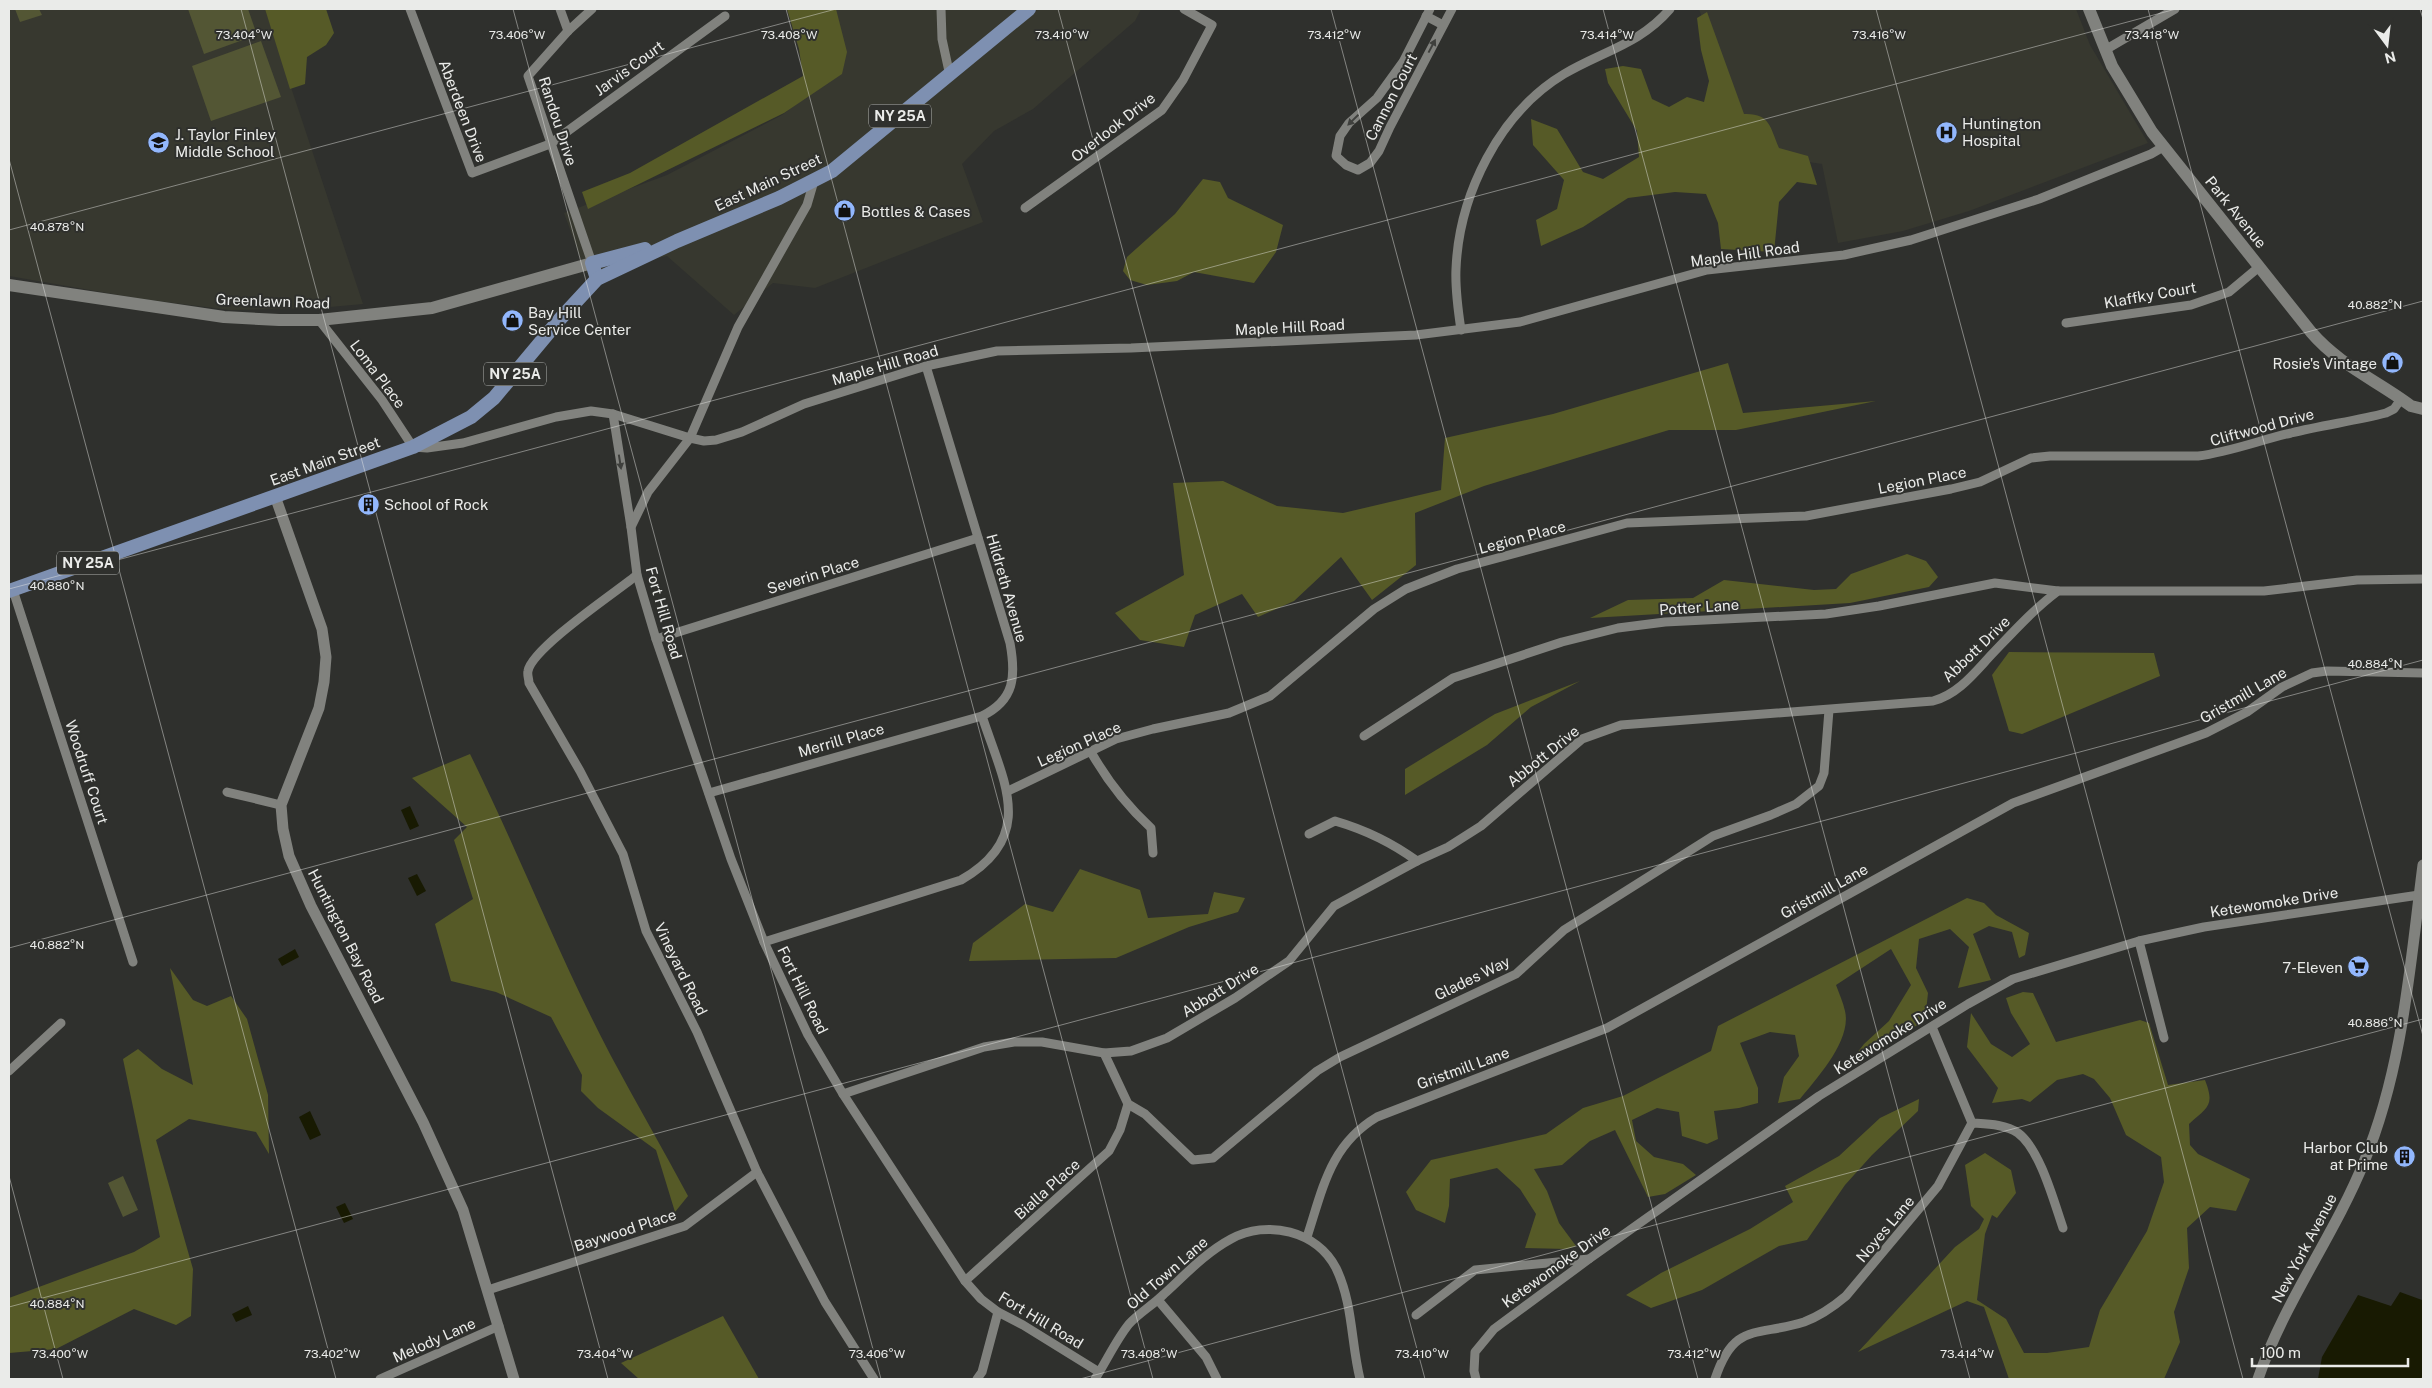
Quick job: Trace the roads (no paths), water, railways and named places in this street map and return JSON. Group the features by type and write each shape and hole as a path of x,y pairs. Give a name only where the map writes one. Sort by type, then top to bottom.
{"main road":[{"name":"East Main Street","path":"11,591 413,447 471,418 494,398 560,318 597,279 677,241 814,181 848,160 1029,9"},
{"name":"Park Avenue","path":"2089,9 2105,50 2128,95 2163,147 2324,346 2346,364 2411,406 2422,408"},
{"name":"East Main Street","path":"592,263 677,241"},
{"path":"592,263 597,279"},
{"name":"Greenlawn Road","path":"9,285 224,317 319,320 432,308 592,263"}],"street":[{"name":"Aberdeen Drive","path":"410,9 472,173 550,144"},
{"path":"560,9 568,31"},
{"name":"Randou Drive","path":"592,9 568,31 528,76 592,263"},
{"path":"941,9 942,39 950,76"},
{"name":"Overlook Drive","path":"1025,208 1162,110 1183,80 1212,25 1184,9"},
{"name":"Cannon Court","path":"1428,13 1404,62 1377,98 1349,123 1340,136 1336,156 1346,165 1358,170 1370,163 1379,151 1452,9"},
{"path":"1460,330 1456,299 1456,269 1460,232 1473,189 1485,163 1507,127 1531,99 1558,78 1587,60 1637,39 1670,9"},
{"path":"2105,50 2175,9"},
{"path":"1428,13 1443,25"},
{"name":"Jarvis Court","path":"550,144 725,16"},
{"name":"Maple Hill Road","path":"413,447 427,448 463,443 573,413 591,412 613,414 690,438 704,441 716,440 742,432 804,404 926,366 997,351 1131,348 1416,335 1520,322 1706,270 1844,255 1911,240 1966,224 2060,192 2151,154 2163,147"},
{"path":"631,527 648,492 690,438 738,327 806,204 814,181"},
{"name":"Klaffky Court","path":"2066,323 2191,304 2229,292 2259,267"},
{"name":"Loma Place","path":"319,320 382,400 413,447"},
{"name":"Hildreth Avenue","path":"926,366 1010,643 1013,662 1008,696 997,709 982,716"},
{"name":"Cliftwood Drive","path":"2092,456 2198,456 2219,454 2251,443 2386,413 2394,409 2401,399"},
{"name":"Fort Hill Road","path":"613,414 637,575 656,638 731,859 764,942 808,1035 843,1094 965,1281 981,1299 998,1312 1023,1324 1097,1376"},
{"name":"Legion Place","path":"1008,791 1116,739 1229,713 1270,696 1374,609 1406,589 1457,569 1627,523 1806,516 1980,482 2031,458 2092,456"},
{"name":"Huntington Bay Road","path":"275,496 322,630 326,657 319,708 281,805 283,829 289,856 311,906 424,1122 462,1210 514,1379"},
{"name":"Severin Place","path":"656,638 978,538"},
{"name":"Vineyard Road","path":"637,575 566,629 535,658 528,670 529,683 580,771 623,854 646,931 697,1032 757,1172 825,1302 874,1379"},
{"path":"2058,590 2244,592 2283,590 2357,580 2423,579"},
{"name":"Potter Lane","path":"1364,736 1453,678 1562,642 1618,628 1665,622 1826,614 1879,606 1995,583 2058,590"},
{"name":"Abbott Drive","path":"843,1094 984,1047 1014,1042 1042,1042 1104,1053 1131,1051 1167,1038 1235,998 1289,961 1334,906 1448,846 1481,826 1582,739 1601,730 1630,724 1828,710 1933,701 1945,698 1962,686 2040,604 2058,590"},
{"name":"Woodruff Court","path":"11,591 134,962"},
{"name":"Gristmill Lane","path":"1307,1237 1330,1167 1337,1154 1355,1132 1377,1117 1607,1028 2013,803 2206,733 2233,720 2282,687 2304,676 2327,672 2423,672"},
{"name":"Glades Way","path":"1128,1104 1145,1114 1194,1160 1213,1158 1317,1071 1340,1057 1516,974 1564,930 1712,836 1796,804 1819,786 1824,773 1828,710"},
{"path":"764,942 961,880 987,862 1004,837 1010,808 1008,791 982,716"},
{"name":"Merrill Place","path":"709,793 982,716"},
{"path":"1091,752 1112,786 1130,809 1151,828 1153,852"},
{"path":"227,792 281,805"},
{"path":"1309,834 1336,821 1359,828 1395,845 1417,861"},
{"name":"New York Avenue","path":"2258,1379 2287,1312 2350,1194 2377,1128 2400,1036 2423,865"},
{"name":"Ketewomoke Drive","path":"1476,1379 1474,1371 1475,1352 1494,1329 1589,1259 1819,1096 1968,1004 2013,979 2139,941 2204,927 2419,895"},
{"path":"2139,941 2164,1038"},
{"path":"9,1071 61,1023"},
{"path":"1932,1027 1972,1123 2008,1128 2018,1133 2041,1165 2063,1228"},
{"path":"1104,1053 1128,1104"},
{"name":"Bialla Place","path":"965,1281 1109,1151 1120,1130 1128,1104"},
{"name":"Noyes Lane","path":"1715,1379 1720,1363 1731,1345 1748,1334 1803,1322 1828,1310 1846,1296 1938,1186 1972,1123"},
{"name":"Baywood Place","path":"488,1290 685,1226 757,1172"},
{"name":"Old Town Lane","path":"1097,1376 1129,1324 1206,1255 1232,1238 1259,1230 1284,1230 1307,1237 1323,1251 1336,1267 1345,1292 1354,1354 1360,1379"},
{"path":"1416,1315 1475,1270 1589,1259"},
{"path":"1158,1300 1206,1357 1217,1379"},
{"path":"977,1379 982,1372 998,1312"},
{"name":"Melody Lane","path":"380,1379 499,1326"}],"place":[{"name":"Huntington Hospital","path":"1946,132"},
{"name":"J. Taylor Finley Middle School","path":"159,143"},
{"name":"Bottles & Cases","path":"845,211"},
{"name":"Bay Hill Service Center","path":"512,321"},
{"name":"Rosie's Vintage","path":"2393,363"},
{"name":"School of Rock","path":"368,504"},
{"name":"7-Eleven","path":"2359,967"},
{"name":"Harbor Club at Prime","path":"2404,1156"}]}
